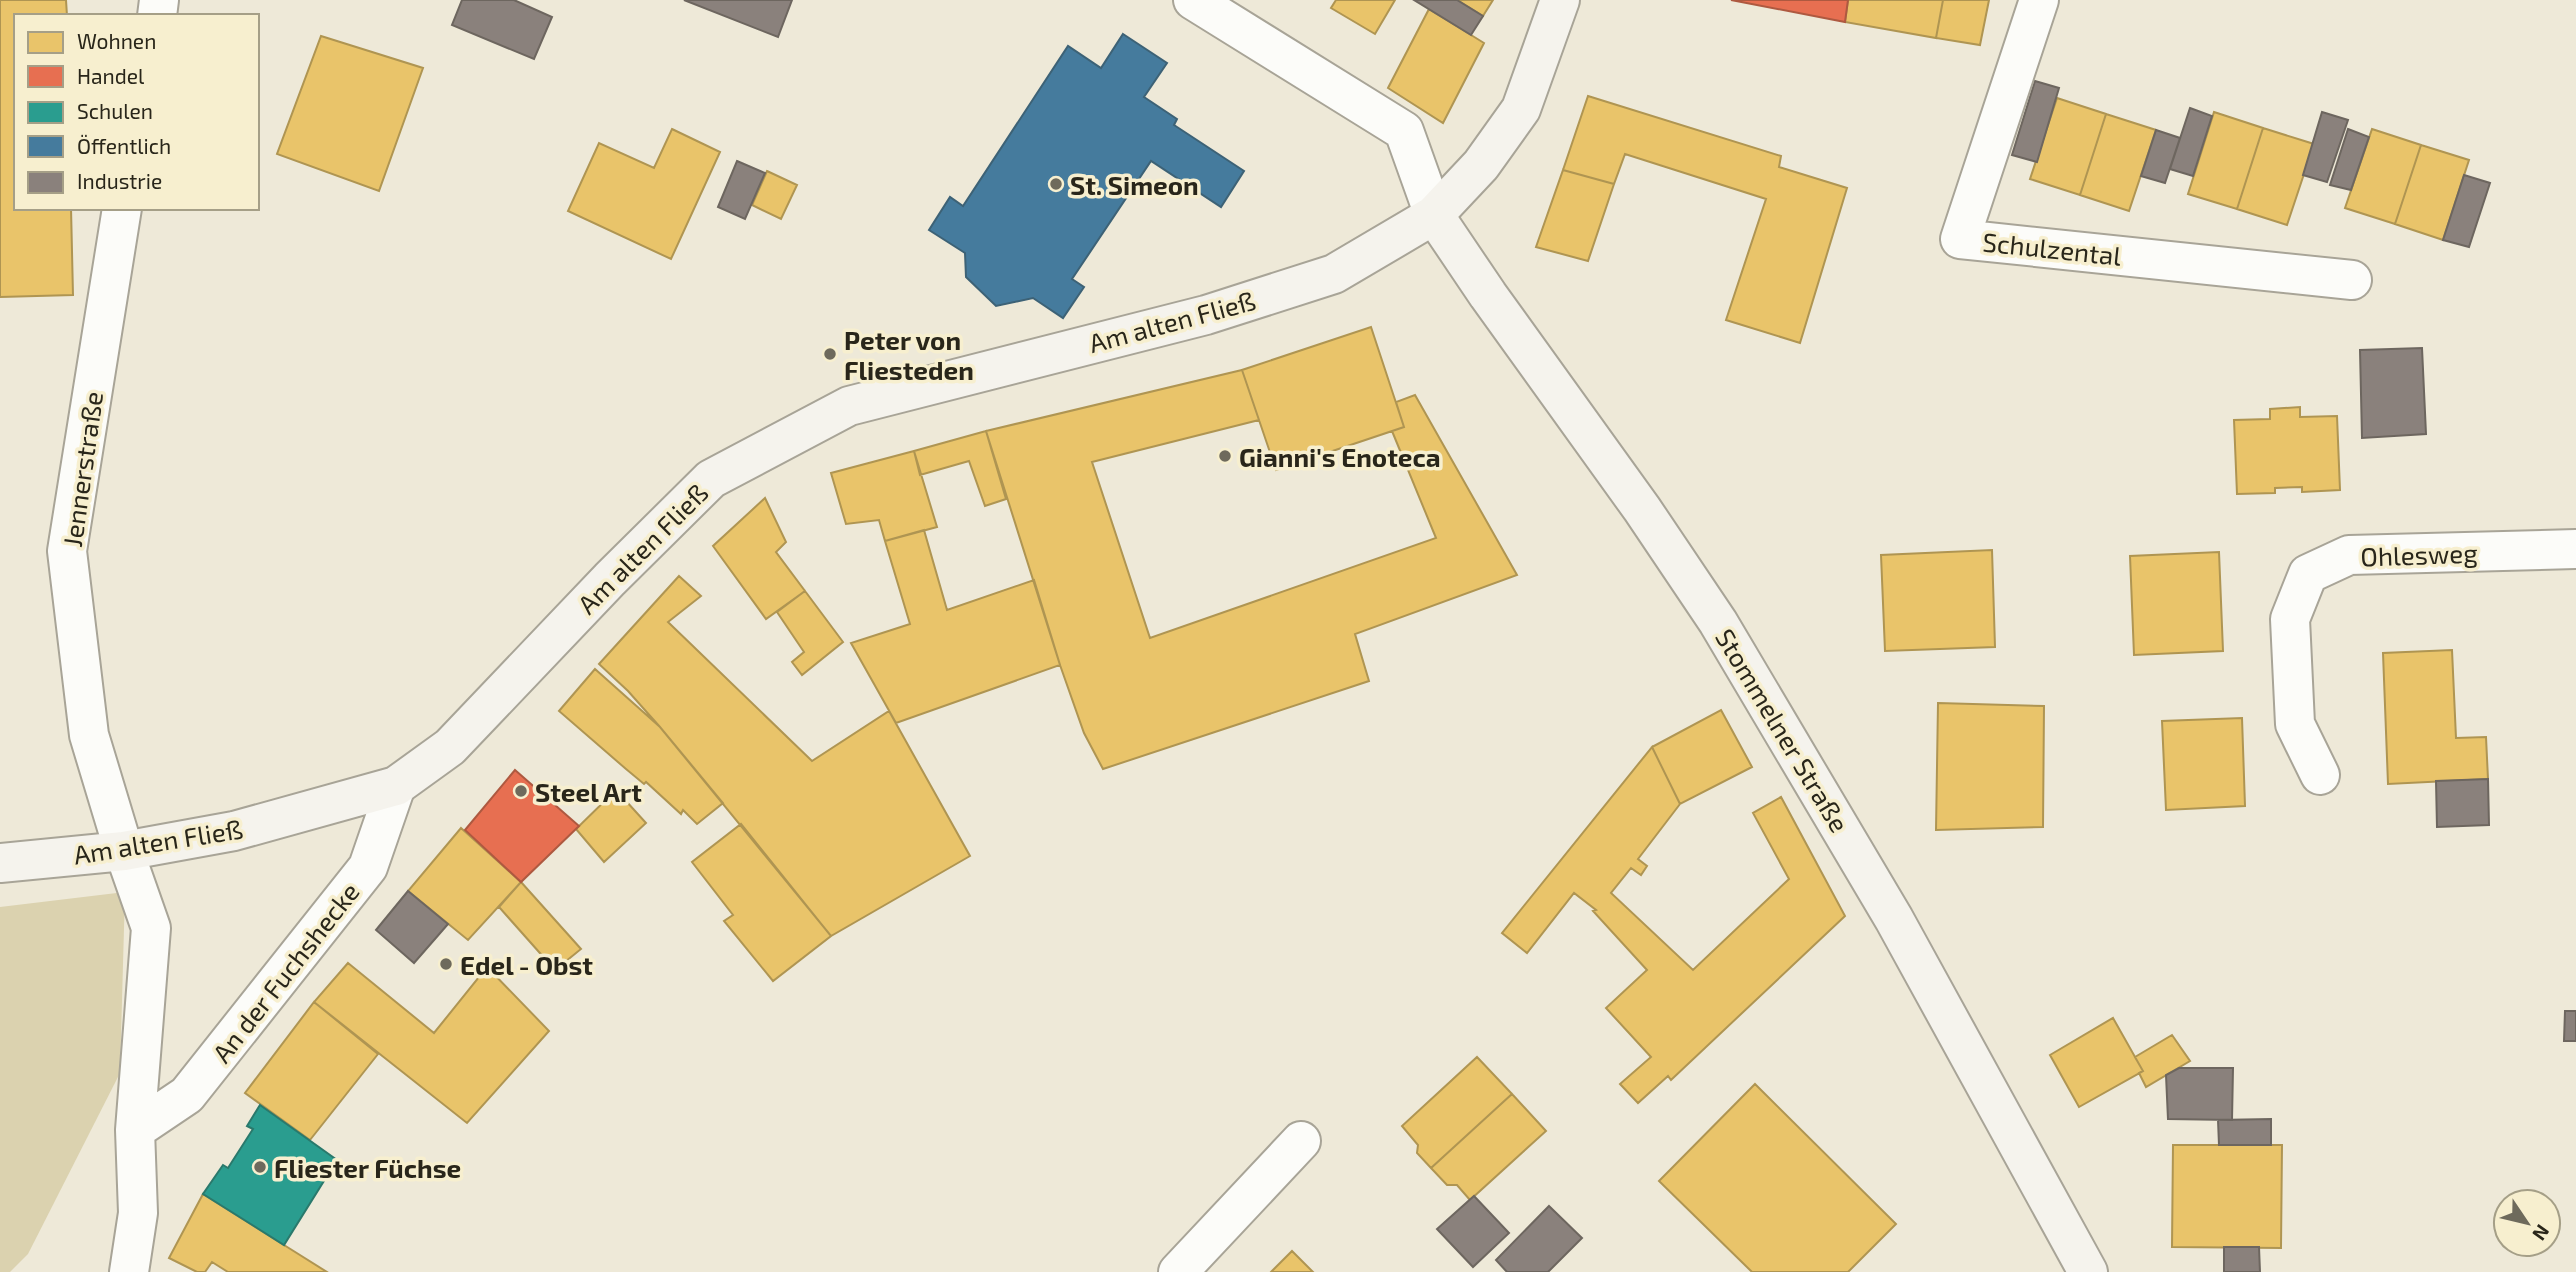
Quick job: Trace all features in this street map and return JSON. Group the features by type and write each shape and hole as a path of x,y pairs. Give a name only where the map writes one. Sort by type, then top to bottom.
{"main road":[{"name":"Am alten Fließ","path":"0,863 124,851 234,831 397,786 450,747 610,579 711,479 849,406 1206,315 1334,274 1434,215 1481,165 1521,109 1560,0"},
{"name":"Stommelner Straße","path":"1434,215 1488,295 1642,509 1718,622 1894,919 2088,1272"}],"street":[{"path":"1193,0 1404,131 1434,215"},
{"name":"Schulzental","path":"2039,0 1959,239 2352,280"},
{"name":"Jennerstraße","path":"122,210 67,551 89,735 124,851"},
{"name":"Ohlesweg","path":"2320,775 2295,724 2290,620 2308,574 2349,555 2576,549"},
{"name":"An der Fuchshecke","path":"135,1130 187,1095 368,866 397,786"},
{"path":"124,851 151,928 135,1130 138,1213 129,1272"},
{"path":"1178,1272 1301,1141"}],"shaded area":[{"path":"125,892 120,1073 28,1254 10,1272 0,1272 0,907"}],"building: Wohnen":[{"path":"0,0 66,0 67,14 14,14 14,210 71,210 73,295 0,297"},
{"path":"1336,0 1395,0 1375,34 1331,8"},
{"path":"1457,0 1493,0 1483,16"},
{"path":"1848,0 1943,0 1936,38 1845,22"},
{"path":"1943,0 1989,0 1980,45 1936,38"},
{"path":"1429,9 1484,43 1443,123 1388,88"},
{"path":"321,36 423,68 379,191 277,154"},
{"path":"1588,96 1781,156 1779,167 1847,188 1800,343 1726,320 1766,199 1625,154 1614,184 1563,170"},
{"path":"2057,98 2106,114 2080,195 2030,179"},
{"path":"2214,112 2263,128 2237,209 2188,194"},
{"path":"2106,114 2156,130 2129,211 2080,195"},
{"path":"2263,128 2314,144 2287,225 2237,209"},
{"path":"672,129 720,152 671,259 568,211 599,143 654,168"},
{"path":"2372,129 2421,145 2395,224 2345,208"},
{"path":"2421,145 2469,160 2443,240 2395,224"},
{"path":"1563,170 1614,184 1588,261 1536,247"},
{"path":"767,171 797,185 781,219 752,205"},
{"path":"1371,327 1404,427 1276,470 1242,370"},
{"path":"1242,370 1259,420 1092,462 1150,638 1436,538 1392,431 1404,427 1396,402 1415,395 1517,575 1355,634 1369,681 1103,769 1084,733 1060,665 986,431"},
{"path":"2300,407 2300,417 2337,416 2340,490 2302,492 2302,487 2275,488 2275,493 2237,494 2234,420 2270,419 2270,409"},
{"path":"986,431 1006,499 985,506 969,461 920,475 914,451"},
{"path":"914,451 937,527 885,541 879,520 846,524 831,473"},
{"path":"765,498 786,542 776,552 805,591 766,619 713,546"},
{"path":"924,530 947,610 1034,580 1060,665 896,723 851,643 910,624 885,541"},
{"path":"1992,550 1995,647 1885,651 1881,555"},
{"path":"2219,552 2223,651 2134,655 2130,556"},
{"path":"679,576 701,596 668,622 812,761 889,711 970,856 831,936 660,727 599,664"},
{"path":"805,591 843,642 802,675 792,662 804,652 777,612"},
{"path":"2452,650 2456,738 2486,737 2488,779 2388,784 2383,653"},
{"path":"595,669 660,727 723,803 697,824 683,810 681,814 646,782 644,784 559,711"},
{"path":"1938,703 2044,706 2043,827 1936,830"},
{"path":"1721,710 1752,767 1680,804 1652,747"},
{"path":"2242,718 2245,806 2166,810 2162,721"},
{"path":"1652,747 1680,804 1638,859 1647,866 1641,875 1631,868 1611,893 1693,970 1789,879 1753,813 1781,797 1845,916 1671,1080 1668,1076 1638,1103 1620,1084 1651,1057 1606,1008 1647,970 1593,911 1596,910 1574,893 1527,953 1502,933"},
{"path":"616,790 646,823 604,862 576,829"},
{"path":"741,824 831,936 773,981 724,921 733,915 692,862"},
{"path":"461,828 521,882 468,940 408,891"},
{"path":"521,882 581,949 555,970 499,907"},
{"path":"348,963 434,1033 487,967 549,1031 467,1123 314,1002"},
{"path":"314,1002 378,1054 310,1140 245,1093"},
{"path":"2113,1018 2143,1071 2079,1107 2050,1055"},
{"path":"2172,1035 2190,1061 2146,1087 2139,1073 2143,1071 2135,1057"},
{"path":"1477,1057 1512,1094 1431,1168 1417,1153 1418,1145 1402,1126"},
{"path":"1755,1084 1896,1224 1848,1272 1752,1272 1659,1181"},
{"path":"1512,1094 1546,1131 1470,1200 1457,1185 1447,1185 1431,1168"},
{"path":"2173,1145 2282,1145 2281,1248 2172,1247"},
{"path":"203,1194 327,1272 228,1272 212,1262 205,1272 197,1272 169,1258"},
{"path":"1292,1251 1313,1272 1271,1272"}],"building: Handel":[{"path":"1731,0 1848,0 1845,22"},
{"path":"515,770 579,826 521,882 465,830"}],"building: Schulen":[{"path":"260,1105 337,1160 284,1245 203,1194 223,1165 228,1168 253,1129 247,1126"}],"building: Öffentlich":[{"name":"St. Simeon","path":"1123,34 1167,63 1144,97 1177,119 1174,125 1244,171 1221,207 1151,161 1072,279 1084,287 1063,318 1033,298 996,306 966,277 965,253 929,230 950,197 963,206 1068,46 1101,68"}],"building: Industrie":[{"path":"462,0 514,0 552,17 534,59 452,25"},
{"path":"684,0 792,0 778,37"},
{"path":"1414,0 1457,0 1483,16 1471,35"},
{"path":"2035,81 2059,88 2037,162 2012,155"},
{"path":"2190,108 2212,116 2193,176 2170,169"},
{"path":"2322,112 2348,120 2327,182 2303,175"},
{"path":"2348,129 2369,137 2351,190 2330,185"},
{"path":"2156,130 2180,138 2165,183 2141,176"},
{"path":"737,161 765,173 745,219 718,207"},
{"path":"2464,175 2490,183 2469,247 2443,240"},
{"path":"2422,348 2426,434 2362,438 2360,350"},
{"path":"2488,779 2489,825 2437,827 2436,781"},
{"path":"408,891 448,924 414,963 376,930"},
{"path":"2565,1011 2576,1011 2576,1041 2564,1041"},
{"path":"2179,1068 2233,1068 2232,1120 2168,1119 2166,1075"},
{"path":"2271,1119 2271,1145 2219,1145 2218,1120"},
{"path":"1474,1196 1509,1233 1473,1267 1437,1229"},
{"path":"1549,1206 1582,1238 1548,1272 1507,1272 1496,1260"},
{"path":"2224,1247 2259,1247 2260,1272 2224,1272"}],"place":[{"name":"St. Simeon","path":"1056,184"},
{"name":"Peter von Fliesteden","path":"830,354"},
{"name":"Gianni's Enoteca","path":"1225,456"},
{"name":"Steel Art","path":"521,791"},
{"name":"Edel - Obst","path":"446,964"},
{"name":"Fliester Füchse","path":"260,1167"}]}
